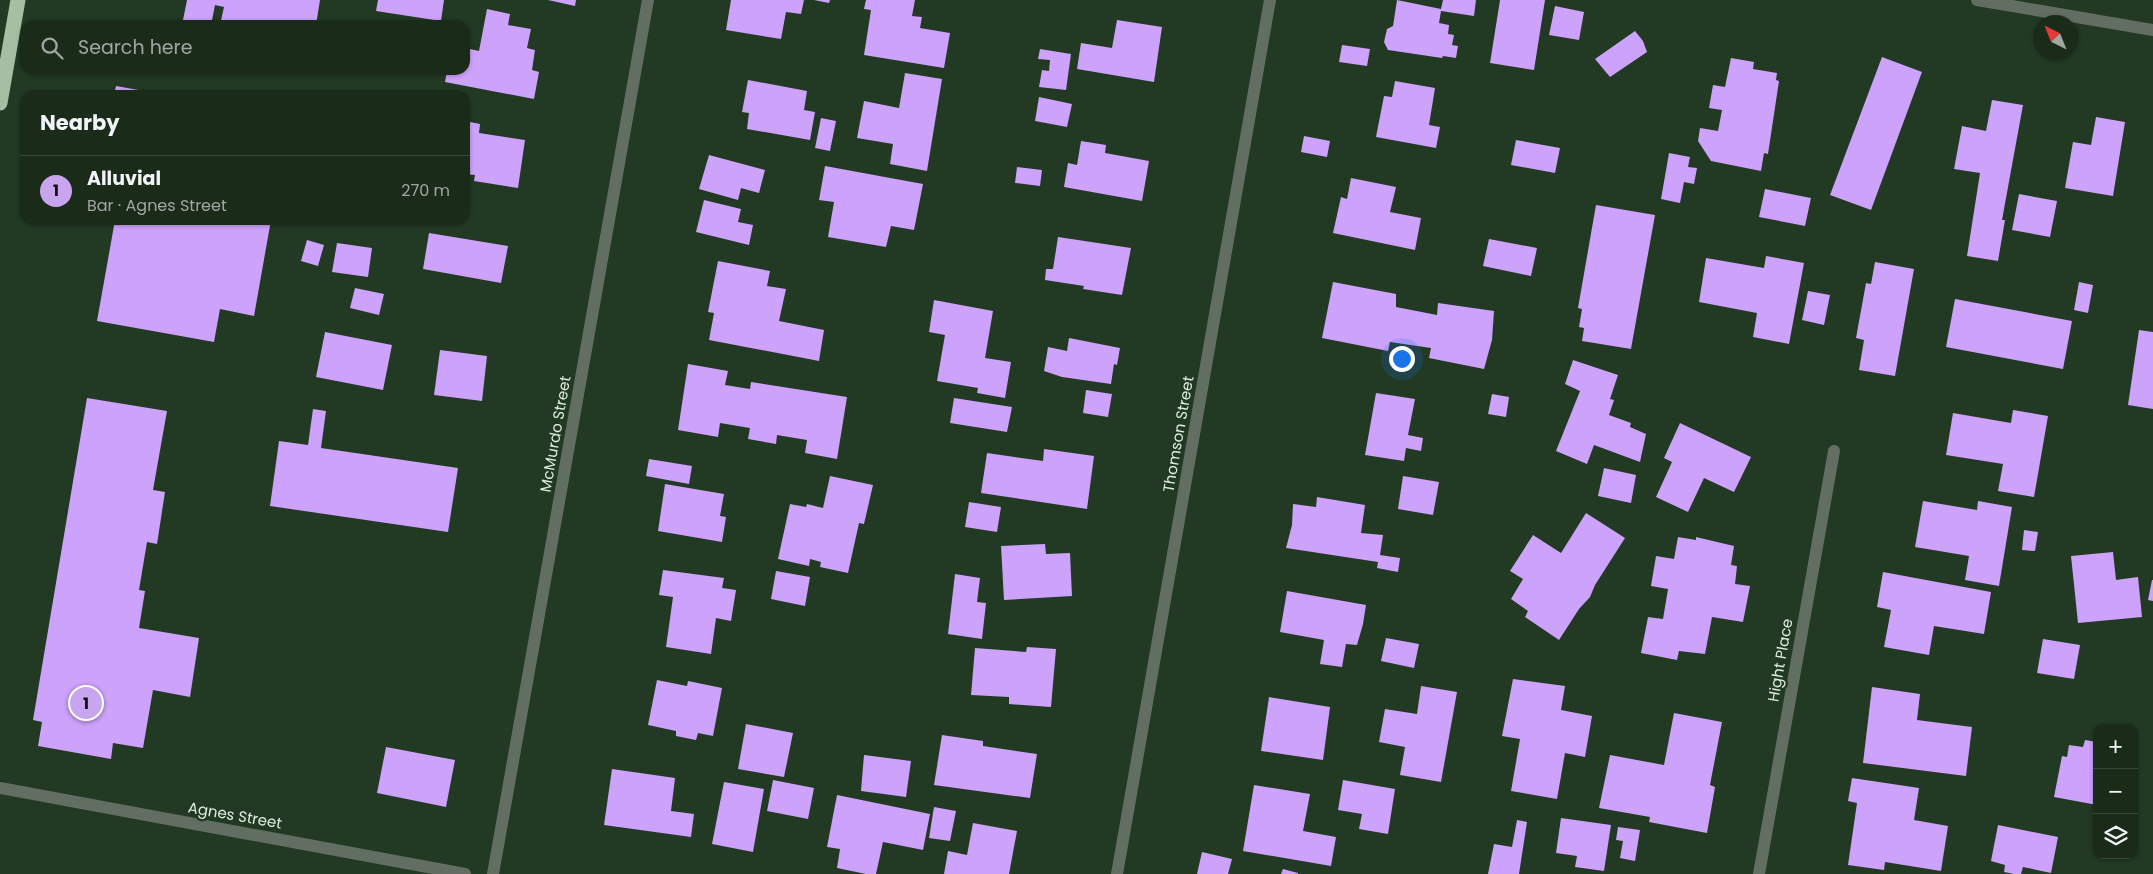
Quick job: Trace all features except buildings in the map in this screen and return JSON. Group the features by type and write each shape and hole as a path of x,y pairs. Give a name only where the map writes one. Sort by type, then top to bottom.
{"highway":[{"path":"0,103 18,0"}],"street":[{"name":"McMurdo Street","path":"493,874 648,0"},
{"name":"Thomson Street","path":"1118,874 1270,0"},
{"path":"1978,0 2153,30"},
{"name":"Hight Place","path":"1759,874 1834,451"},
{"name":"Agnes Street","path":"0,788 465,874"}],"place":[{"name":"Alluvial","path":"86,703"}]}
